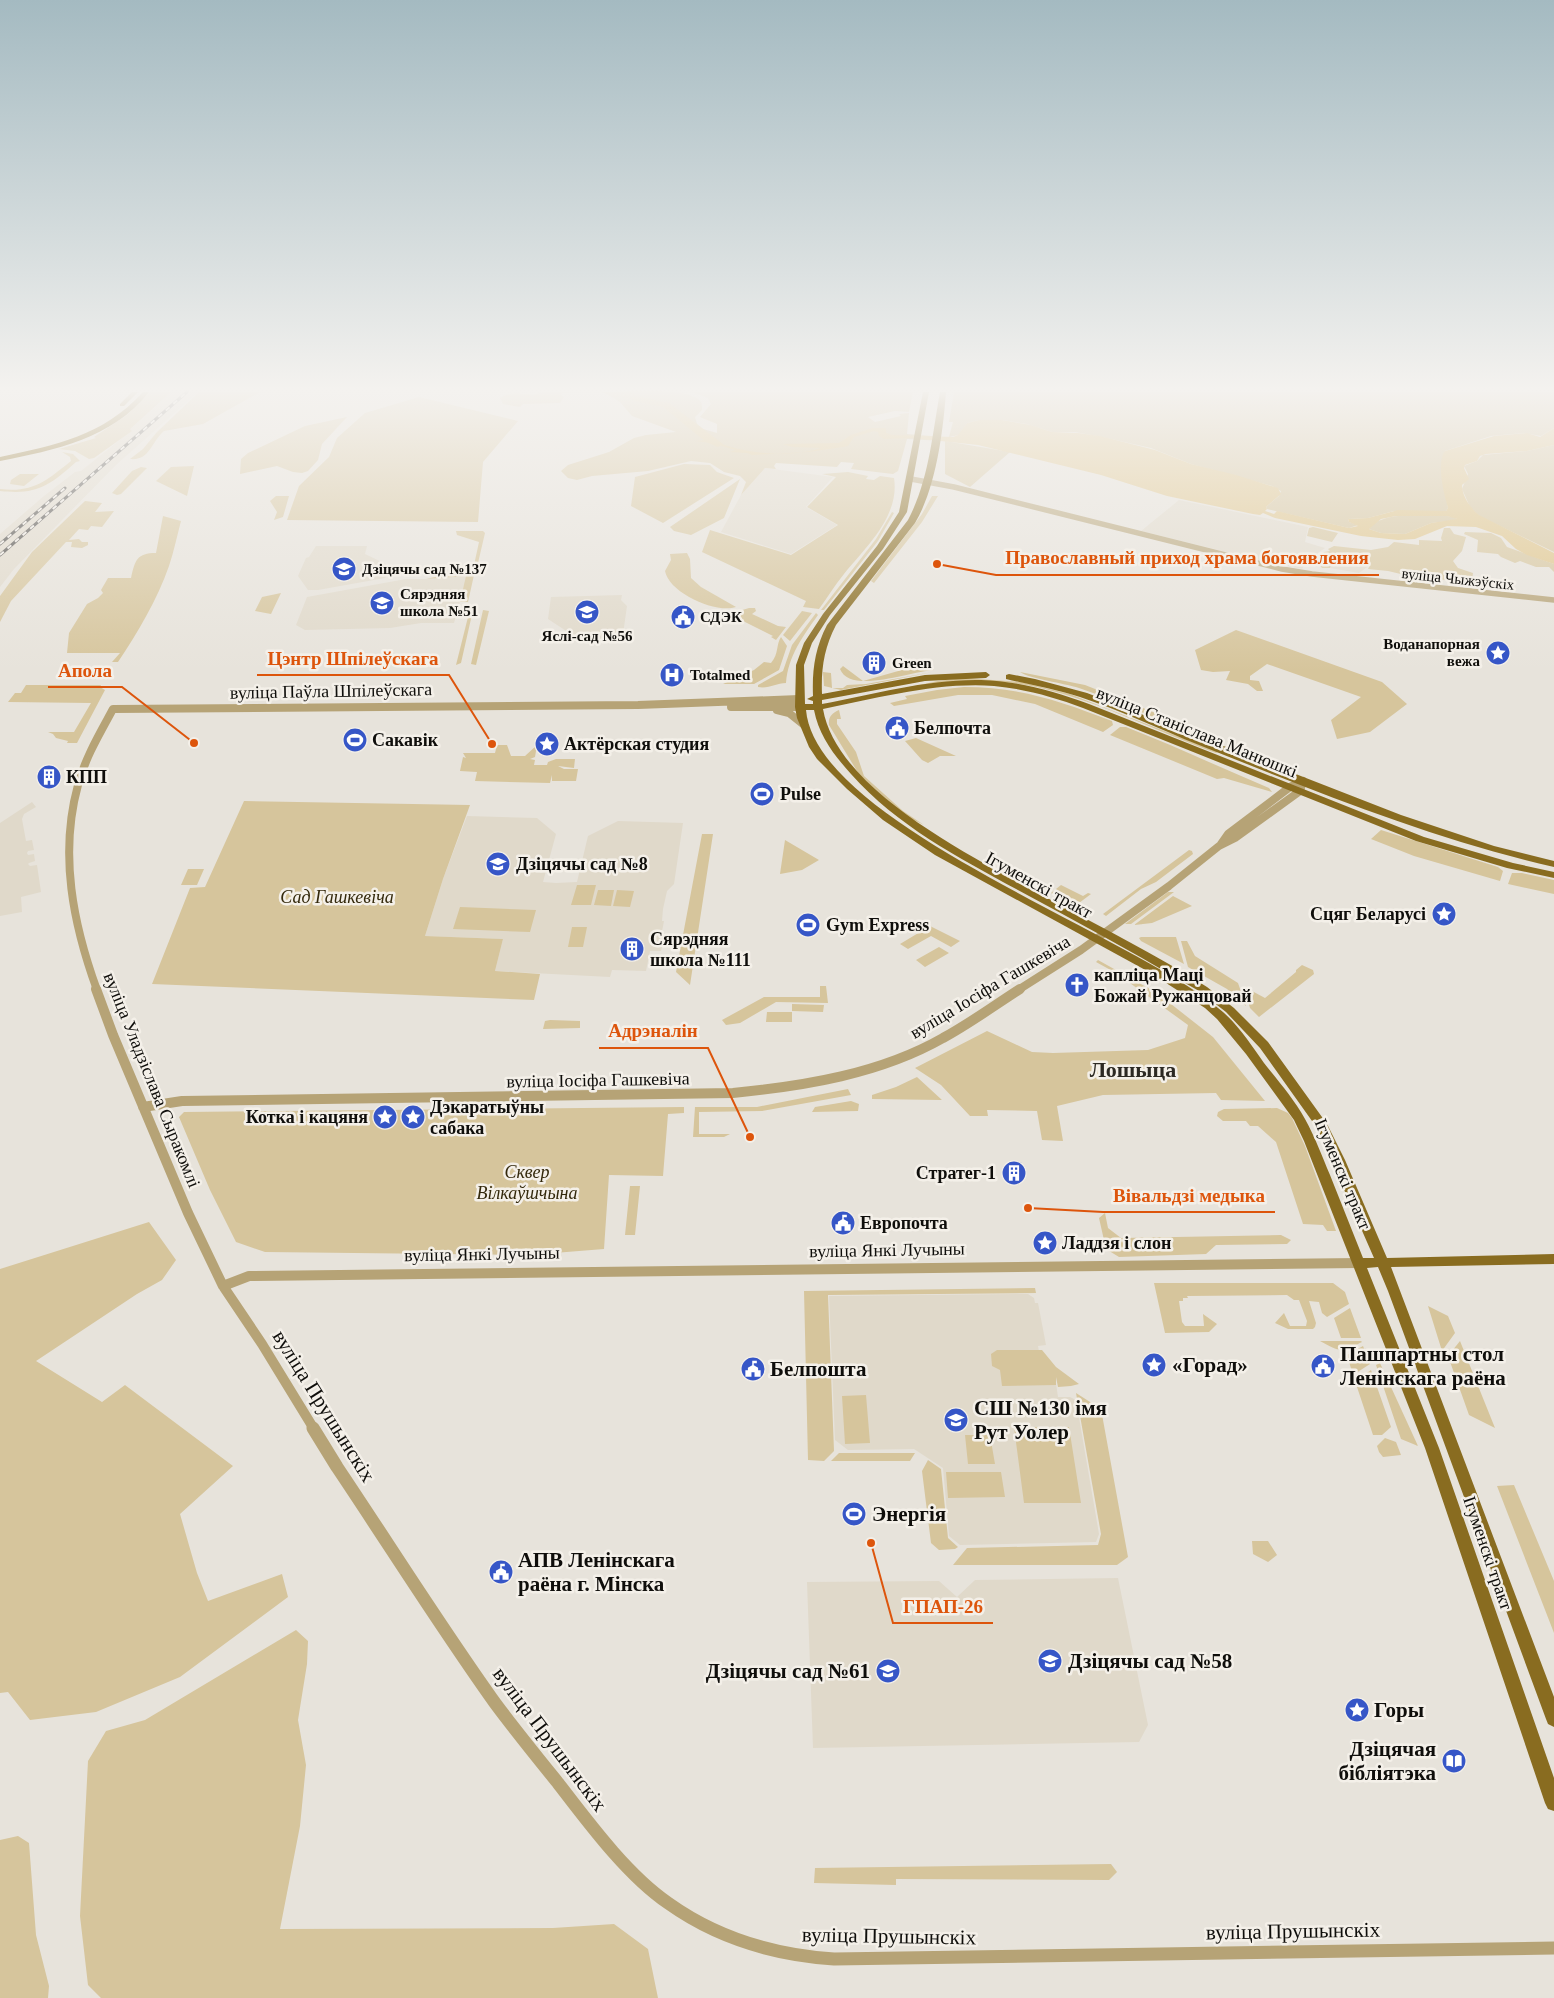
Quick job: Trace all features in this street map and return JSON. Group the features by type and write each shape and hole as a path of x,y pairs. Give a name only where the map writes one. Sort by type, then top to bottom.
{"main road":[{"name":"Ігуменскі тракт","path":"909,485 906,503 897,523 828,614 806,647 800,665 800,703 804,725 814,747 820,757 886,818 939,853 1203,989 1230,1010 1264,1045 1323,1127 1349,1181 1383,1262 1460,1463 1554,1720"},
{"name":"Ігуменскі тракт","path":"928,485 926,495 912,521 830,628 817,661 816,682 822,726 837,752 862,783 920,830 1101,936 1209,1006 1221,1016 1250,1051 1287,1102 1308,1135 1432,1448 1554,1803"},
{"name":"вуліца Станіслава Манюшкі","path":"818,703 850,692 944,676 986,675 1024,679 1065,688 1096,698 1219,749 1298,787 1428,830 1554,864"},
{"path":"816,682 830,691 850,692"},
{"name":"вуліца Станіслава Манюшкі","path":"818,703 858,700 930,686 964,683 998,684 1038,690 1086,706 1298,787 1420,839 1511,866 1554,875"},
{"path":"822,726 833,712 858,700"},
{"name":"вуліца Паўла Шпілеўскага","path":"800,703 818,703"},
{"name":"вуліца Янкі Лучыны","path":"1359,1263 1554,1259"}],"street":[{"name":"вуліца Чыжэўскіх","path":"944,485 1282,569 1554,600"},
{"name":"вуліца Паўла Шпілеўскага","path":"113,709 800,703"},
{"name":"вуліца Паўла Шпілеўскага","path":"638,705 699,708 760,707 800,703"},
{"path":"760,707 789,714 804,725"},
{"name":"вуліца Уладзіслава Сыракомлі","path":"113,709 92,748 78,783 71,828 68,865 69,886 94,982 113,1035 188,1213 223,1286"},
{"name":"вуліца Іосіфа Гашкевіча","path":"143,1107 182,1101 690,1095 774,1089 814,1082 888,1062 942,1039 1101,936 1219,846 1235,838 1298,787"},
{"name":"вуліца Янкі Лучыны","path":"223,1286 249,1276 1359,1263"},
{"name":"вуліца Прушынскіх","path":"223,1286 262,1344 337,1467 496,1704 597,1833 639,1878 667,1902 711,1929 741,1942 770,1950 805,1957 834,1959 1554,1948"}],"shaded area":[{"path":"58,485 96,485 14,569 0,587 0,534"},
{"path":"750,485 826,485 806,507 837,525 791,554 721,532 741,495"},
{"path":"1133,485 1269,485 1278,488 1281,494 1266,507 1265,511 1274,514 1277,511 1349,528 1358,526 1349,522 1348,519 1368,518 1398,510 1446,511 1448,508 1443,485 1462,485 1465,498 1479,515 1554,553 1554,564 1527,555 1516,549 1502,536 1476,527 1447,526 1415,539 1398,540 1361,536 1275,518 1263,513 1260,515 1253,514 1167,496","holes":["1396,516 1447,516 1457,519 1431,523 1405,534 1381,533 1369,529 1381,519"]},
{"path":"1179,500 1308,527 1305,542 1325,548 1307,561 1302,569 1141,531"},
{"name":"Дзіцячы сад №137","path":"316,546 367,546 365,554 386,564 389,573 385,578 318,590 308,590 298,576 306,558 309,557"},
{"path":"1342,554 1371,557 1370,565 1359,573 1330,568 1332,556"},
{"name":"Сярэдняя школа №51","path":"467,576 454,623 421,623 390,628 305,630 296,625 307,597 406,579"},
{"name":"Яслі-сад №56","path":"622,595 621,600 627,606 622,641 583,642 548,619 551,597"},
{"path":"32,802 36,807 24,814 22,819 26,841 32,840 34,850 27,853 28,855 34,854 35,861 28,864 30,866 37,865 41,892 21,897 22,912 0,916 0,823"},
{"path":"467,816 537,818 556,834 543,882 556,883 577,882 588,836 618,821 683,823 674,884 667,891 663,909 662,921 664,921 659,947 662,947 661,951 650,951 646,971 612,970 610,977 495,971 503,939 425,936 443,879"},
{"name":"СШ №130 імя Рут Уолер","path":"1028,1294 1034,1298 1035,1303 1038,1303 1046,1345 1038,1346 1042,1368 1054,1369 1058,1397 1070,1397 1076,1400 1099,1534 1096,1542 960,1545 949,1536 943,1468 914,1449 848,1450 835,1440 829,1296"},
{"path":"1118,1578 1148,1725 1139,1742 813,1748 807,1582 939,1581 957,1597 975,1580"}],"green space":[{"path":"46,485 24,492 0,491 0,489 12,490"},
{"path":"119,485 130,485 121,494 112,493"},
{"path":"165,485 190,485 187,496"},
{"path":"481,485 478,522 287,520 299,486"},
{"path":"634,485 723,485 663,523 631,506"},
{"path":"731,485 737,485 724,518 691,535 674,531 670,527"},
{"path":"745,485 750,485 741,495"},
{"path":"828,485 894,485 892,505 887,518 871,542 841,578 819,609 803,607 806,601 702,552 710,530 791,555 838,525 807,507"},
{"path":"1269,485 1443,485 1448,508 1446,511 1394,511 1368,518 1348,519 1349,522 1358,525 1349,528 1267,509 1266,507 1279,496 1281,491"},
{"path":"1464,485 1554,485 1554,552 1479,516 1470,507 1462,489"},
{"path":"276,496 289,496 283,517 274,520 277,512 270,501"},
{"path":"932,496 938,496 922,522 874,583 871,581 922,514"},
{"path":"85,501 102,503 95,512 114,511 102,527 91,526 88,530 79,529 69,540 79,539 82,542 88,542 88,545 82,548 71,547 72,542 66,542 11,601 0,622 0,596 32,552"},
{"path":"892,512 894,513 878,541 824,610 821,610 876,539"},
{"path":"1405,515 1455,517 1457,520 1431,523 1405,534 1381,533 1369,529 1375,523 1384,519"},
{"path":"163,516 181,521 171,560 153,603 118,662 112,662 120,653 67,653 69,633 87,604 103,593 101,590 108,578 131,578 134,566 141,556 156,553"},
{"path":"1313,527 1338,533 1332,542 1307,536 1309,528"},
{"path":"1444,528 1450,528 1454,534 1466,537 1462,551 1453,561 1458,568 1473,573 1472,580 1466,579 1461,583 1429,576 1405,575 1368,569 1370,557 1342,554 1333,556 1330,568 1322,568 1317,562 1324,552 1330,551 1328,549 1334,546 1371,550 1388,547 1394,542 1419,545 1419,540 1442,541"},
{"path":"456,531 483,531 485,533 478,563 474,565 479,542 457,535"},
{"path":"1465,532 1491,533 1501,538 1507,547 1554,564 1554,572 1549,567 1536,567 1520,561 1515,563 1498,554 1477,552 1478,540 1464,534"},
{"path":"687,553 690,559 691,578 701,587 736,607 717,607 706,604 694,600 675,587 668,579 665,571 671,560 670,554"},
{"path":"448,574 474,575 468,602 460,602 466,576 426,579"},
{"path":"281,593 271,614 255,611 262,597"},
{"path":"755,608 756,611 752,614 778,626 786,627 776,640 771,637 773,636 729,614"},
{"path":"470,609 473,610 461,663 456,665"},
{"path":"483,610 489,611 476,665 471,664"},
{"path":"802,611 812,613 790,641 783,635"},
{"path":"816,613 818,615 793,655 786,683 758,687 758,685 783,671 792,645"},
{"path":"1236,630 1382,682 1407,704 1370,732 1337,739 1331,720 1361,697 1267,664 1250,676 1250,680 1259,681 1263,691 1257,691 1248,684 1226,680 1230,671 1213,672 1201,670 1195,650"},
{"path":"781,637 787,646 779,670 754,684 723,684 754,670 764,662 771,663"},
{"path":"923,664 929,665 934,670 882,680 864,681"},
{"path":"843,666 863,681 846,677 840,669"},
{"path":"823,672 831,673 832,688 824,686"},
{"path":"933,672 841,690 832,688 843,688 847,685 866,684"},
{"path":"1020,672 1085,685 1221,739 1218,742 1079,688 1031,677"},
{"path":"964,678 1021,682 1070,694 1218,752 1216,753 1074,697 1026,685 966,681 905,688"},
{"path":"26,685 101,685 100,687 105,690 77,743 67,743 68,741 56,738 48,732 74,732 91,703 8,702 15,693 21,693"},
{"path":"964,687 1022,692 1040,696 1112,721 1113,725 1103,732 1035,704 992,695 958,695 894,706 890,703 907,699 905,696"},
{"path":"839,710 841,719 837,719 837,724 856,752 864,776 903,811 924,825 902,814 860,776 829,725 831,716"},
{"path":"1120,727 1126,727 1162,742 1269,788 1272,792 1224,778 1217,779 1110,735"},
{"path":"916,738 956,756 940,756 928,763 922,760 905,741"},
{"path":"497,745 507,745 511,756 525,756 537,745 535,757 530,759 535,760 534,765 547,765 548,762 556,759 575,759 574,768 558,766 564,769 578,769 576,781 552,781 552,775 550,783 475,781 477,772 460,771 463,757 466,758 463,753 495,753"},
{"name":"Сад Гашкевіча","path":"244,801 470,805 425,936 503,939 495,971 540,974 534,1000 152,984 190,888 205,887"},
{"path":"1381,830 1498,867 1503,871 1500,881 1414,856 1371,839"},
{"path":"702,834 713,834 690,985 676,972"},
{"path":"785,840 819,860 802,870 780,874"},
{"path":"1189,850 1193,854 1156,882 1141,889 1106,916 1103,914"},
{"path":"188,869 204,869 197,885 181,885"},
{"path":"1512,873 1522,873 1554,880 1554,894 1508,884"},
{"path":"577,885 596,885 591,905 571,905"},
{"path":"1061,885 1083,896 1088,893 1091,894 1075,906 1051,893"},
{"path":"598,890 614,890 611,906 594,905"},
{"path":"617,890 634,891 630,907 613,906"},
{"path":"1168,892 1174,892 1131,924 1125,924"},
{"path":"1173,896 1192,906 1152,923 1134,925"},
{"path":"460,907 536,910 530,932 453,929"},
{"path":"930,926 960,941 951,947 931,936 908,949 900,944"},
{"path":"572,927 587,927 583,947 568,947"},
{"path":"1176,937 1184,964 1141,941 1139,938"},
{"path":"1181,941 1187,941 1195,956 1238,983 1246,1006 1227,989 1188,967"},
{"path":"939,947 949,953 925,967 916,960"},
{"path":"1098,960 1157,993 1213,1037 1265,1101 1221,1100 1216,1093 1103,1095 1057,1106 1063,1141 1042,1140 1037,1111 987,1110 988,1116 970,1116 941,1085 915,1068 987,1031 1032,1052 1053,1053 1148,1050 1185,1038 1188,1025 1116,973 1096,962"},
{"path":"1302,965 1313,970 1314,974 1259,1017 1250,1008 1246,995 1252,991 1265,998"},
{"path":"820,986 826,986 828,1003 776,1002 740,1023 726,1025 722,1020 764,997 820,997"},
{"path":"792,1004 824,1005 823,1012 792,1011"},
{"path":"767,1012 792,1012 792,1022 766,1022"},
{"path":"545,1021 580,1021 580,1028 543,1029"},
{"path":"917,1077 942,1100 872,1099 872,1095"},
{"path":"848,1089 851,1095 762,1111 699,1112 699,1134 730,1134 724,1137 693,1137 695,1107 757,1107"},
{"path":"851,1101 859,1104 858,1111 812,1112 815,1107"},
{"name":"Сквер Вілкаўшчына","path":"684,1107 684,1113 668,1114 663,1176 609,1175 604,1249 529,1255 265,1252 236,1242 210,1190 179,1117 184,1112"},
{"path":"1277,1108 1288,1113 1292,1118 1305,1146 1336,1231 1327,1231 1323,1225 1303,1224 1276,1142 1258,1126 1250,1126 1246,1121 1223,1121 1217,1116 1218,1112 1224,1109"},
{"path":"630,1186 640,1186 635,1235 625,1235"},
{"path":"1105,1213 1108,1228 1121,1238 1281,1235 1291,1240 1287,1244 1216,1245 1206,1254 1119,1257 1106,1249 1099,1218"},
{"path":"149,1222 176,1260 162,1280 137,1294 36,1361 102,1402 125,1385 233,1466 180,1514 197,1573 208,1601 282,1574 288,1597 180,1677 96,1712 30,1720 8,1692 0,1693 0,1269"},
{"path":"1154,1283 1333,1283 1345,1292 1349,1304 1327,1317 1322,1313 1319,1302 1309,1301 1316,1323 1315,1327 1313,1329 1288,1329 1275,1323 1284,1313 1290,1326 1306,1326 1307,1321 1299,1300 1294,1300 1287,1295 1187,1296 1188,1298 1183,1298 1183,1301 1179,1301 1182,1322 1185,1326 1204,1326 1203,1314 1217,1324 1209,1332 1165,1333"},
{"path":"1035,1288 1036,1293 828,1295 834,1451 824,1461 808,1460 804,1291"},
{"path":"1428,1306 1448,1316 1455,1333 1442,1351"},
{"path":"1350,1308 1361,1338 1341,1338 1334,1318"},
{"path":"1320,1341 1361,1341 1362,1342 1341,1350"},
{"path":"1460,1341 1495,1428 1469,1415 1448,1356"},
{"path":"1363,1346 1370,1364 1353,1375 1347,1355"},
{"path":"997,1350 1042,1350 1056,1367 1079,1384 1058,1387 1056,1377 1056,1385 1002,1386 1000,1370 992,1366 991,1354"},
{"path":"1380,1363 1418,1446 1401,1439 1376,1365"},
{"path":"1371,1370 1391,1427 1382,1435 1373,1435 1355,1381"},
{"path":"1076,1393 1101,1409 1128,1557 1117,1565 953,1565 967,1548 1098,1545 1101,1534"},
{"path":"866,1395 870,1443 845,1444 842,1396"},
{"path":"1014,1427 1069,1427 1081,1503 1024,1503"},
{"path":"965,1435 990,1435 995,1464 968,1464"},
{"path":"1385,1438 1396,1442 1401,1455 1383,1457 1377,1446"},
{"path":"839,1453 915,1453 910,1461 831,1461"},
{"path":"928,1460 941,1469 948,1538 958,1547 955,1549 939,1550 931,1543 922,1471"},
{"path":"946,1472 1001,1472 1005,1497 948,1498"},
{"path":"1514,1485 1554,1581 1554,1633 1497,1486"},
{"path":"1252,1541 1268,1541 1277,1555 1268,1562 1253,1554"},
{"path":"296,1630 308,1641 307,1664 298,1720 306,1765 300,1826 280,1929 553,1928 614,1924 648,1949 658,1998 101,1998 88,1985 80,1916 88,1761 106,1731 145,1720"},
{"path":"18,1836 29,1843 36,1935 49,1986 48,1998 0,1998 0,1840"},
{"path":"1111,1864 1117,1872 1109,1880 896,1879 896,1885 814,1883 815,1868"}],"railway":[{"path":"0,555 80,485"},
{"path":"0,544 65,488"}],"place":[{"name":"Православный приход храма богоявления","path":"937,564"},
{"name":"Дзіцячы сад №137","path":"344,569"},
{"name":"Сярэдняя школа №51","path":"382,603"},
{"name":"Яслі-сад №56","path":"587,612"},
{"name":"СДЭК","path":"683,617"},
{"name":"Воданапорная вежа","path":"1498,653"},
{"name":"Green","path":"874,663"},
{"name":"Totalmed","path":"672,675"},
{"name":"Белпочта","path":"897,728"},
{"name":"Сакавік","path":"355,740"},
{"name":"Апола","path":"194,743"},
{"name":"Цэнтр Шпілеўскага","path":"492,744"},
{"name":"Актёрская студия","path":"547,744"},
{"name":"КПП","path":"49,777"},
{"name":"Pulse","path":"762,794"},
{"name":"Дзіцячы сад №8","path":"498,864"},
{"name":"Сцяг Беларусі","path":"1444,914"},
{"name":"Gym Express","path":"808,925"},
{"name":"Сярэдняя школа №111","path":"632,949"},
{"name":"капліца Маці Божай Ружанцовай","path":"1077,985"},
{"name":"Котка і кацяня","path":"385,1117"},
{"name":"Дэкаратыўны сабака","path":"413,1117"},
{"name":"Адрэналін","path":"750,1137"},
{"name":"Стратег-1","path":"1014,1173"},
{"name":"Вівальдзі медыка","path":"1028,1208"},
{"name":"Европочта","path":"843,1223"},
{"name":"Ладдзя і слон","path":"1045,1243"},
{"name":"«Горад»","path":"1154,1365"},
{"name":"Пашпартны стол Ленінскага раёна","path":"1323,1366"},
{"name":"Белпошта","path":"753,1369"},
{"name":"СШ №130 імя Рут Уолер","path":"956,1420"},
{"name":"Энергія","path":"854,1514"},
{"name":"ГПАП-26","path":"871,1543"},
{"name":"АПВ Ленінскага раёна г. Мінска","path":"501,1572"},
{"name":"Дзіцячы сад №58","path":"1050,1661"},
{"name":"Дзіцячы сад №61","path":"888,1671"},
{"name":"Горы","path":"1357,1710"},
{"name":"Дзіцячая бібліятэка","path":"1454,1761"}],"district":[{"name":"Лошыца","path":"1133,1069"}]}
